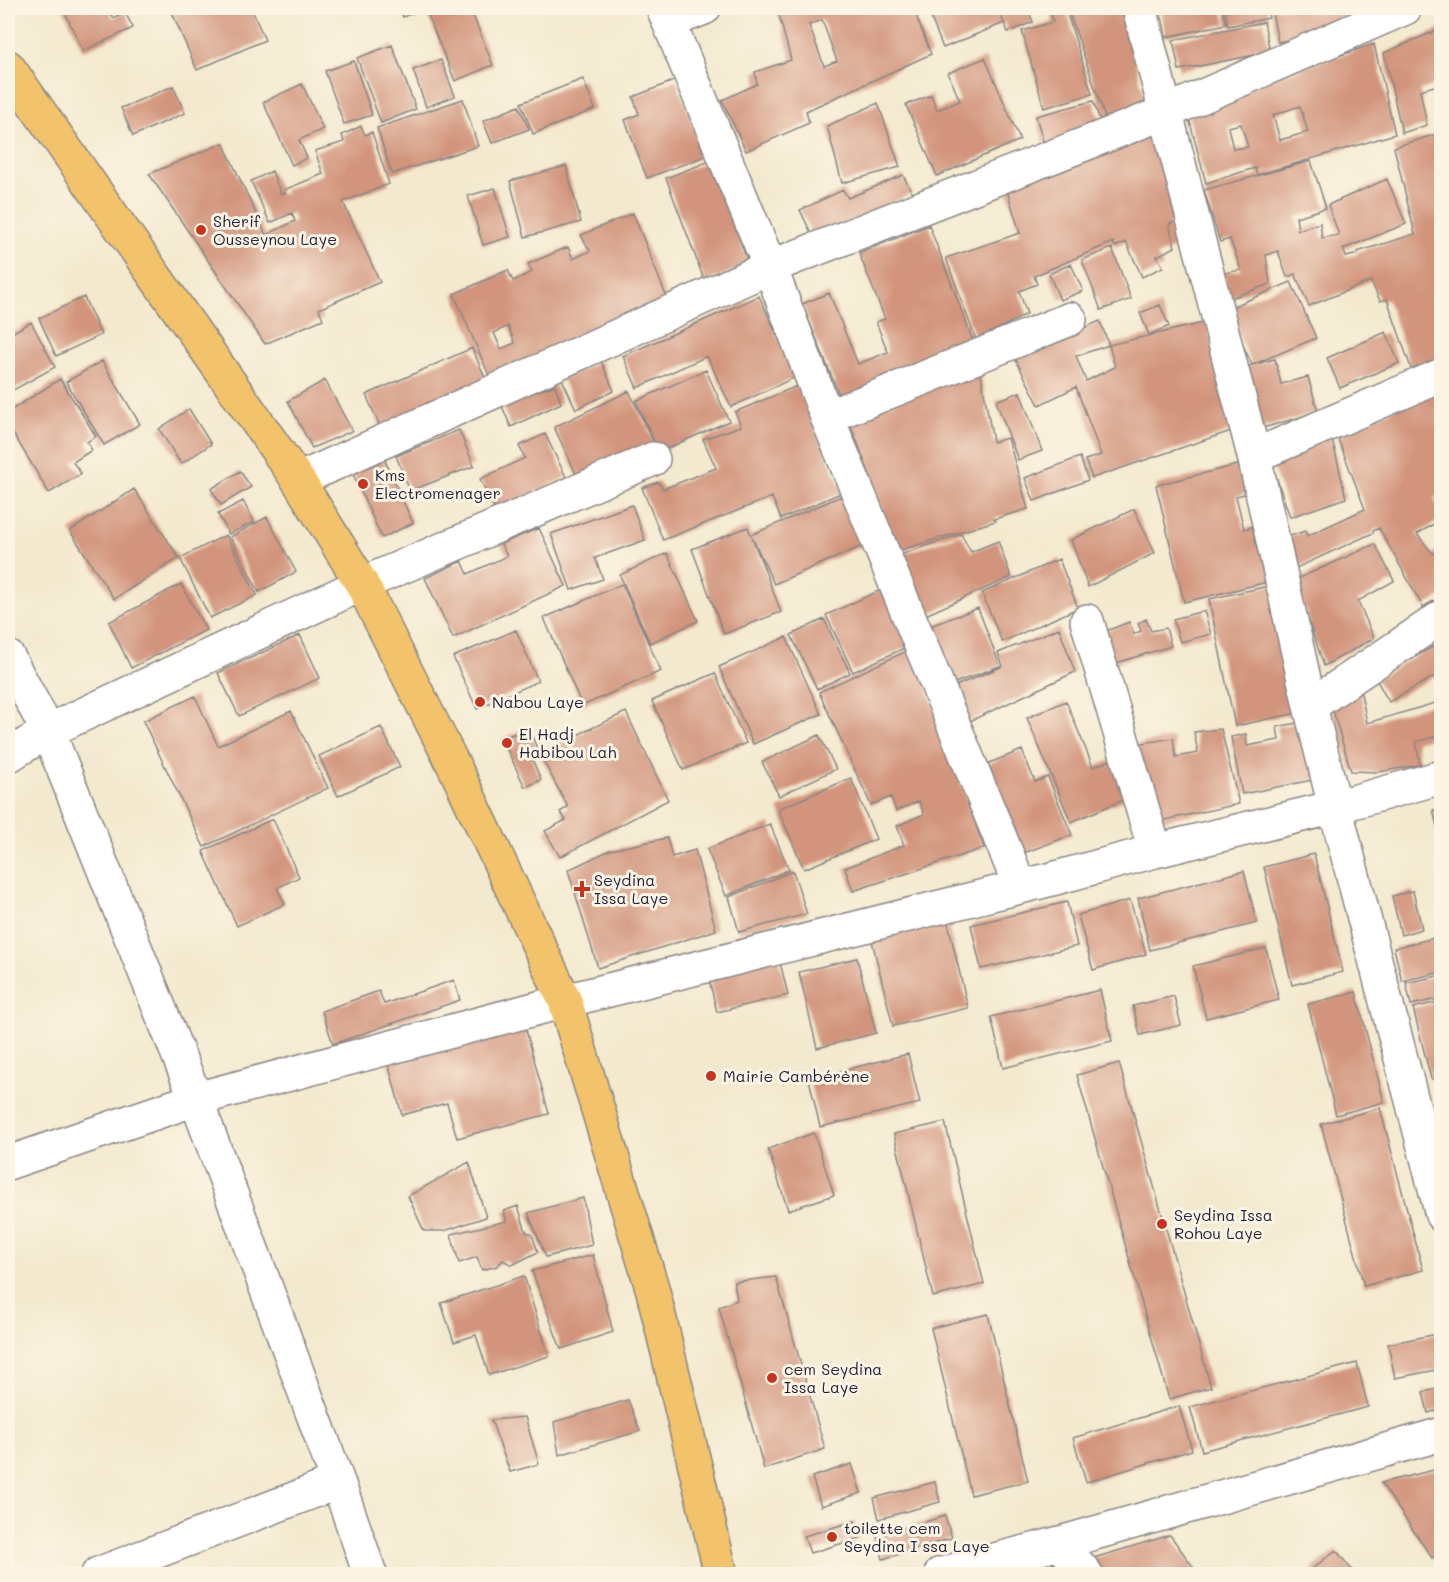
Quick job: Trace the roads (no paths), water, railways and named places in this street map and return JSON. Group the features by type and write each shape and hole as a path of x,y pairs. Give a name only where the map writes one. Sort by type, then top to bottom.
{"main road":[{"path":"8,67 298,480 362,584 457,772 565,1001 653,1291 721,1575"}],"street":[{"path":"704,8 666,15 770,267 827,417 1020,886"},
{"path":"1139,8 1164,113 1254,456 1335,807 1442,1215"},
{"path":"298,480 770,267 1164,113 1404,8"},
{"path":"827,417 1070,319"},
{"path":"1254,456 1442,375"},
{"path":"8,756 48,731 362,584 653,459"},
{"path":"1310,706 1442,617"},
{"path":"1087,621 1155,851"},
{"path":"8,657 48,731 196,1099 338,1482 370,1575"},
{"path":"8,1163 196,1099 565,1001 1335,807 1442,777"},
{"path":"941,1575 1442,1434"},
{"path":"98,1575 338,1482"},
{"path":"1060,1543 1086,1575"}],"place":[{"name":"Sherif Ousseynou Laye","path":"201,230"},
{"name":"Kms Electromenager","path":"363,484"},
{"name":"Nabou Laye","path":"480,702"},
{"name":"El Hadj Habibou Lah","path":"507,743"},
{"name":"Seydina Issa Laye","path":"582,889"},
{"name":"Mairie Cambérène","path":"711,1076"},
{"name":"Seydina Issa Rohou Laye","path":"1162,1224"},
{"name":"cem Seydina Issa Laye","path":"772,1378"},
{"name":"toilette cem Seydina I ssa Laye","path":"832,1537"}]}
